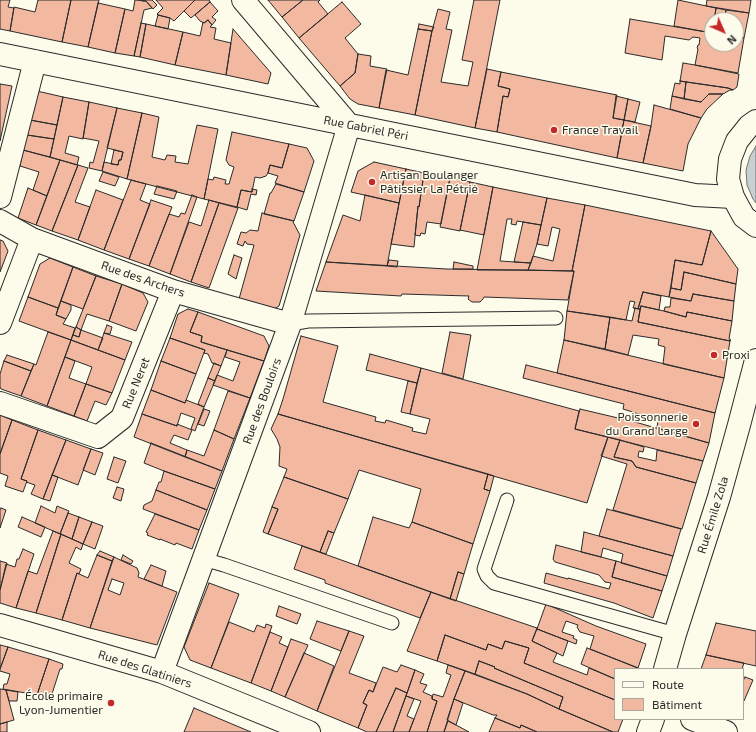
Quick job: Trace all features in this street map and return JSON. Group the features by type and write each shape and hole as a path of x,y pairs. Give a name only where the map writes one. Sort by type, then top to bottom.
{"street":[{"path":"243,0 349,125"},
{"name":"Rue Gabriel Péri","path":"0,54 695,195 732,198"},
{"path":"0,198 35,61"},
{"path":"756,121 749,126 736,141 730,160 728,179 732,198 744,217 756,226"},
{"name":"Rue des Bouloirs","path":"162,672 290,324 349,125"},
{"name":"Rue des Archers","path":"0,221 32,239 173,291 290,324"},
{"path":"0,323 32,239"},
{"name":"Rue Neret","path":"0,403 98,436 122,418 173,291"},
{"name":"Rue Émile Zola","path":"665,668 719,497 740,425 756,361"},
{"name":"Rue des Glatiniers","path":"0,626 162,672 309,732"},
{"path":"648,732 653,720"},
{"path":"695,720 726,732"}],"lane":[{"path":"290,324 308,321 556,318"},
{"path":"507,500 484,569 487,576 494,583 675,634"},
{"path":"203,559 224,564 392,623"}],"shaded area":[{"path":"756,146 756,203 747,185 746,170 750,156"}],"building":[{"path":"0,0 10,0 8,7 14,8 10,31 0,29"},
{"path":"38,0 71,0 62,42 10,31 14,7 35,12"},
{"path":"71,0 99,0 88,47 62,42"},
{"path":"135,0 146,1 152,8 144,10 134,56 115,53 125,9 133,11"},
{"path":"152,0 157,5 153,9 146,1 142,1"},
{"path":"156,0 195,0 174,21 170,18 157,14 163,8"},
{"path":"195,0 209,0 210,2 191,18 184,11"},
{"path":"268,0 303,0 282,17"},
{"path":"303,0 320,0 318,2 328,14 299,38 282,17"},
{"path":"474,0 500,0 475,128 415,115 438,9 450,12 446,29 452,30 441,82 468,86 473,62 462,60"},
{"path":"678,0 716,8 715,12 704,12 704,32 674,26"},
{"path":"707,0 751,0 749,13 706,6"},
{"path":"210,2 218,11 212,17 216,20 212,25 208,20 204,23 200,21 195,15"},
{"path":"342,2 361,24 345,38 358,54 355,73 340,86 299,38"},
{"path":"98,3 125,9 115,53 88,47"},
{"path":"716,8 726,10 726,12 715,12"},
{"path":"726,10 741,12 726,12"},
{"path":"744,12 749,13 744,38"},
{"path":"158,15 170,18 168,29 155,26"},
{"path":"630,19 704,32 704,52 742,52 738,73 695,65 700,38 693,37 689,40 665,36 662,60 625,53"},
{"path":"208,20 212,25 210,27 216,28 214,39 231,43 226,75 175,65 183,32 200,36 203,22 204,23"},
{"path":"141,23 146,24 140,57 134,56"},
{"path":"146,24 183,32 175,65 140,57"},
{"path":"419,24 434,27 432,31 418,29"},
{"path":"233,29 271,73 268,84 226,75"},
{"path":"418,29 432,31 415,115 379,108 386,70 408,75"},
{"path":"358,54 371,56 370,66 387,69 379,108 358,104 350,99 340,86 355,73"},
{"path":"683,63 739,74 737,87 733,90 680,81"},
{"path":"487,69 501,72 498,86 510,89 508,97 503,96 497,132 475,128"},
{"path":"501,72 617,95 613,118 624,120 617,158 497,132 503,96 508,97 510,89 498,86"},
{"path":"680,81 686,82 684,99 672,96 675,83 680,84"},
{"path":"686,82 733,90 723,94 709,94 701,102 684,99"},
{"path":"0,84 12,86 0,141"},
{"path":"37,91 63,97 57,125 30,120"},
{"path":"709,94 723,94 707,109 701,118 670,109 672,96 701,102"},
{"path":"616,96 628,99 624,120 613,118"},
{"path":"63,97 89,102 83,139 69,136 65,153 79,157 77,165 50,157"},
{"path":"628,99 640,102 635,122 624,120"},
{"path":"89,102 117,108 102,171 89,168 90,162 93,163 99,141 83,138"},
{"path":"654,105 701,118 688,144 683,171 643,163"},
{"path":"117,108 142,113 127,179 102,171 104,162 118,165 123,152 107,148"},
{"path":"142,113 159,117 152,157 165,160 167,155 176,156 175,162 188,164 197,125 218,129 204,199 127,179"},
{"path":"30,120 57,125 54,139 27,135"},
{"path":"624,120 651,126 643,163 617,158"},
{"path":"232,132 289,144 282,168 270,165 266,176 260,178 255,177 252,192 241,190 237,207 204,199 208,179 213,180 214,177 226,180 225,184 229,184 234,167 229,165 226,160"},
{"path":"27,135 54,139 50,157 23,150"},
{"path":"289,144 307,148 314,161 304,192 275,183 278,176 268,173 270,165 282,168"},
{"path":"23,150 60,160 47,196 33,190 39,172 20,166"},
{"path":"114,150 123,152 118,165 111,164"},
{"path":"60,160 78,165 52,231 36,225"},
{"path":"374,162 406,169 399,203 351,192 358,171"},
{"path":"78,165 88,168 75,202 90,207 78,240 52,231"},
{"path":"406,169 424,173 419,207 418,206 414,247 391,244"},
{"path":"103,172 119,177 115,186 99,181"},
{"path":"424,173 450,178 441,224 427,222 425,234 421,233 420,236 415,235"},
{"path":"450,178 470,182 460,231 440,227"},
{"path":"131,180 146,184 140,200 150,204 129,259 104,250"},
{"path":"470,182 493,187 484,235 460,230"},
{"path":"276,184 304,192 294,221 264,214 270,193"},
{"path":"157,186 177,191 174,199 154,194"},
{"path":"493,187 547,198 541,225 517,221 516,225 511,224 512,219 507,219 500,261 531,263 528,270 477,270"},
{"path":"28,188 47,196 36,225 18,218"},
{"path":"252,189 257,190 256,195 251,194 247,210 237,207 241,190 252,192"},
{"path":"96,190 123,200 104,250 78,240"},
{"path":"192,195 197,197 170,274 149,266 169,214 179,217 181,213 185,214"},
{"path":"365,195 399,203 387,266 326,262 343,215 360,221"},
{"path":"547,198 585,205 572,271 528,270 533,256 553,261 560,229 552,227 548,246 537,244"},
{"path":"151,200 172,207 149,266 129,259"},
{"path":"209,200 219,203 191,282 170,274 189,222 201,226"},
{"path":"219,203 238,208 209,288 191,282"},
{"path":"585,205 711,231 702,265 675,260 669,297 643,292 638,309 633,308 635,302 630,301 626,320 567,311 574,271 572,271"},
{"path":"262,213 294,221 293,222 300,235 279,306 271,311 239,299 254,245 247,244 245,241 243,246 237,244 241,232 246,233 250,230 258,231"},
{"path":"523,222 541,225 531,263 514,262"},
{"path":"711,231 738,269 736,284 684,272 681,290 671,288 675,260 702,265"},
{"path":"0,240 3,241 8,251 0,272"},
{"path":"234,255 242,258 236,279 228,274"},
{"path":"50,258 73,267 58,308 28,297 40,264"},
{"path":"389,260 398,261 397,267 387,266"},
{"path":"326,262 447,269 574,271 568,300 484,297 480,302 472,302 468,299 469,296 402,294 401,296 316,291"},
{"path":"454,262 473,266 473,269 453,269"},
{"path":"73,267 96,276 83,309 61,301"},
{"path":"684,272 736,284 734,301 693,294 691,301 669,297 671,288 681,290"},
{"path":"96,276 122,284 109,321 87,314 81,330 76,327"},
{"path":"122,284 143,293 148,302 136,331 109,321"},
{"path":"643,292 661,296 659,310 641,306 640,309 638,309"},
{"path":"693,294 734,301 732,321 687,312 686,317 664,311 665,307 670,307 671,298 691,301"},
{"path":"28,297 58,308 56,315 66,319 63,324 75,328 71,340 19,321"},
{"path":"61,301 71,305 71,310 66,319 56,315"},
{"path":"641,306 686,317 687,312 732,321 729,339 731,340 638,322"},
{"path":"635,308 640,309 638,322 730,341 724,378 663,364 665,347 658,345 659,339 633,335 628,355 605,349 610,317 632,321"},
{"path":"188,309 198,312 190,332 202,336 201,342 227,350 221,366 212,363 208,354 204,353 205,350 170,338 178,314"},
{"path":"567,311 610,317 605,349 564,340"},
{"path":"198,312 264,336 269,346 264,361 201,342 202,336 190,332"},
{"path":"107,325 112,327 110,334 104,333"},
{"path":"76,327 81,330 79,337 73,335"},
{"path":"81,330 103,338 98,350 71,340 73,335 79,337"},
{"path":"48,332 71,340 47,406 21,396 34,364 36,365"},
{"path":"450,332 471,335 463,379 442,373"},
{"path":"104,333 132,342 125,360 98,350"},
{"path":"301,336 338,346 323,402 376,417 375,421 385,423 386,420 413,428 412,431 426,434 430,419 410,414 421,368 579,411 575,429 608,437 587,503 278,414"},
{"path":"170,338 205,350 196,374 161,361"},
{"path":"71,340 125,360 112,393 86,384 92,367 65,357"},
{"path":"564,340 724,378 715,413 557,373"},
{"path":"227,350 264,361 250,398 213,385 217,375 233,381 240,362 225,357"},
{"path":"370,354 421,368 417,383 366,370"},
{"path":"7,355 34,364 31,371 4,361"},
{"path":"65,357 75,361 69,378 86,384 74,416 47,406"},
{"path":"4,361 31,371 21,396 1,389 0,387 0,374"},
{"path":"161,361 196,374 185,403 151,390"},
{"path":"214,363 221,366 215,381 208,378"},
{"path":"526,365 715,413 709,443 657,428 658,420 623,409 624,404 523,378"},
{"path":"208,378 215,381 204,407 198,404"},
{"path":"408,381 417,383 410,414 401,412"},
{"path":"86,384 112,393 106,405 95,401 87,421 74,416"},
{"path":"151,390 185,403 186,400 204,407 195,431 191,429 195,418 181,413 177,426 142,414"},
{"path":"228,391 250,398 234,439 214,430"},
{"path":"204,409 210,411 204,426 198,424"},
{"path":"580,409 635,422 709,443 703,461 575,429"},
{"path":"142,414 192,430 188,440 174,435 170,443 187,450 185,457 134,437"},
{"path":"278,414 488,474 484,489 490,491 473,544 412,522 421,489 359,470 348,499 284,477 287,469 279,466 280,447 271,429"},
{"path":"0,415 12,420 0,454"},
{"path":"12,420 38,430 21,479 27,481 23,492 5,486 8,476 0,473 0,454"},
{"path":"38,430 66,440 43,499 31,494 35,485 21,479"},
{"path":"214,430 234,439 222,471 185,457 187,450 204,456"},
{"path":"608,437 620,440 614,457 632,461 636,467 696,483 682,529 613,510 627,464 601,456"},
{"path":"66,440 91,449 78,485 52,475"},
{"path":"620,440 644,447 643,452 639,451 638,457 656,461 657,450 703,461 696,483 636,467 632,461 614,457"},
{"path":"151,443 222,471 215,489 144,463"},
{"path":"91,449 103,453 95,475 83,470"},
{"path":"114,457 126,461 118,483 107,479"},
{"path":"164,471 215,489 207,510 156,490 159,482 161,482"},
{"path":"488,474 494,476 490,491 484,489"},
{"path":"52,475 58,477 50,501 43,499"},
{"path":"284,477 348,499 334,533 328,531 320,552 268,534 278,509 272,507"},
{"path":"117,487 124,489 121,501 113,498"},
{"path":"156,490 207,510 199,530 143,509 144,505 152,501"},
{"path":"41,506 55,513 57,506 69,511 60,534 35,523"},
{"path":"272,507 278,509 268,534 263,532"},
{"path":"1,508 6,510 0,528 0,510"},
{"path":"607,509 681,529 673,556 599,536"},
{"path":"68,513 79,517 72,539 60,534"},
{"path":"155,514 199,530 192,549 176,543 175,545 147,535 148,533 146,532"},
{"path":"22,517 45,527 41,537 18,527"},
{"path":"79,517 92,522 83,544 72,539"},
{"path":"373,517 409,528 412,522 473,544 464,574 458,572 450,599 358,566"},
{"path":"92,522 103,526 95,549 83,544"},
{"path":"53,531 61,534 36,613 16,608 28,571 37,574"},
{"path":"328,531 334,533 326,554 320,552"},
{"path":"584,532 673,556 667,576 621,563 623,554 603,548 601,557 581,552"},
{"path":"61,534 83,544 81,550 76,547 69,563 81,569 79,574 77,573 62,620 36,613"},
{"path":"556,545 616,561 612,577 662,591 653,618 614,603 544,583 546,573 609,589 611,583 605,582 599,575 555,562 553,559"},
{"path":"302,546 431,592 420,618 325,583 325,580 294,569"},
{"path":"23,549 34,554 16,608 0,603 0,590 6,564 15,567 17,559 19,559"},
{"path":"100,551 114,557 112,561 97,555"},
{"path":"97,555 112,561 90,628 62,620 77,573 88,578"},
{"path":"123,555 133,561 131,564 121,560"},
{"path":"114,557 137,568 139,573 138,577 177,592 157,645 90,628","holes":["112,579 124,583 120,595 108,590"]},
{"path":"0,561 7,563 0,590"},
{"path":"616,561 667,576 662,591 612,577"},
{"path":"151,565 166,571 162,586 144,579"},
{"path":"458,572 464,574 456,601 450,599"},
{"path":"209,583 239,594 211,668 190,660 184,647"},
{"path":"431,592 537,628 532,641 557,653 553,662 587,675 589,668 614,679 614,700 524,663 529,648 505,641 502,649 488,644 486,650 445,635 437,661 407,651"},
{"path":"546,604 596,626 646,644 638,668 590,649 594,636 580,632 577,627 578,625 566,621 562,632 574,636 573,638 577,640 576,644 537,629"},
{"path":"279,606 301,614 297,624 276,616"},
{"path":"317,621 349,631 341,651 310,639"},
{"path":"229,622 254,632 257,625 265,628 266,624 272,626 251,683 211,668"},
{"path":"716,623 756,631 756,666 706,655"},
{"path":"537,629 568,641 563,656 532,641"},
{"path":"349,631 364,636 349,673 376,683 373,692 369,690 363,703 367,705 358,728 317,711"},
{"path":"270,632 282,637 279,643 288,647 271,691 251,683"},
{"path":"445,635 486,650 488,644 502,649 505,641 529,648 524,663 614,700 614,720 623,720 618,732 613,732 559,709 563,697 494,668 495,667 479,661 475,674 437,661"},
{"path":"291,639 308,645 285,697 271,691"},
{"path":"0,645 8,647 0,669"},
{"path":"8,647 49,659 37,695 3,689 4,684 7,684 10,674 0,671 0,669"},
{"path":"587,648 638,668 614,668 614,679 581,664"},
{"path":"304,653 334,666 317,711 285,697"},
{"path":"706,655 744,663 742,668 701,668"},
{"path":"49,659 63,664 51,697 37,695"},
{"path":"479,661 563,697 559,709 527,694 475,674"},
{"path":"401,665 415,670 407,693 396,688 376,732 367,732 358,728 367,705 363,703 369,690 373,692 383,667 397,672"},
{"path":"448,665 465,671 454,699 444,732 427,732 437,701 432,699 433,694 443,697 451,675 446,673"},
{"path":"415,670 424,674 420,683 427,685 423,692 432,696 432,699 437,701 427,732 409,732 421,701 406,696"},
{"path":"465,671 527,694 613,732 537,732 521,725 520,728 495,718 497,715 493,715 454,699"},
{"path":"745,677 753,680 744,701"},
{"path":"396,688 407,693 393,732 376,732"},
{"path":"0,689 6,690 14,720 0,724"},
{"path":"6,690 18,692 17,701 9,701"},
{"path":"406,696 414,699 407,716 414,719 409,732 393,732"},
{"path":"454,699 463,703 456,725 447,720"},
{"path":"194,708 251,732 184,732"},
{"path":"495,718 520,728 521,725 537,732 489,732"},
{"path":"448,721 456,725 469,732 444,732"},
{"path":"7,722 7,732 0,732 0,724"}],"place":[{"name":"France Travail","path":"554,130"},
{"name":"Artisan Boulanger Pâtissier La Pétriė","path":"372,182"},
{"name":"Proxi","path":"714,355"},
{"name":"Poissonnerie du Grand Large","path":"696,424"},
{"name":"École primaire Lyon-Jumentier","path":"111,703"}]}
